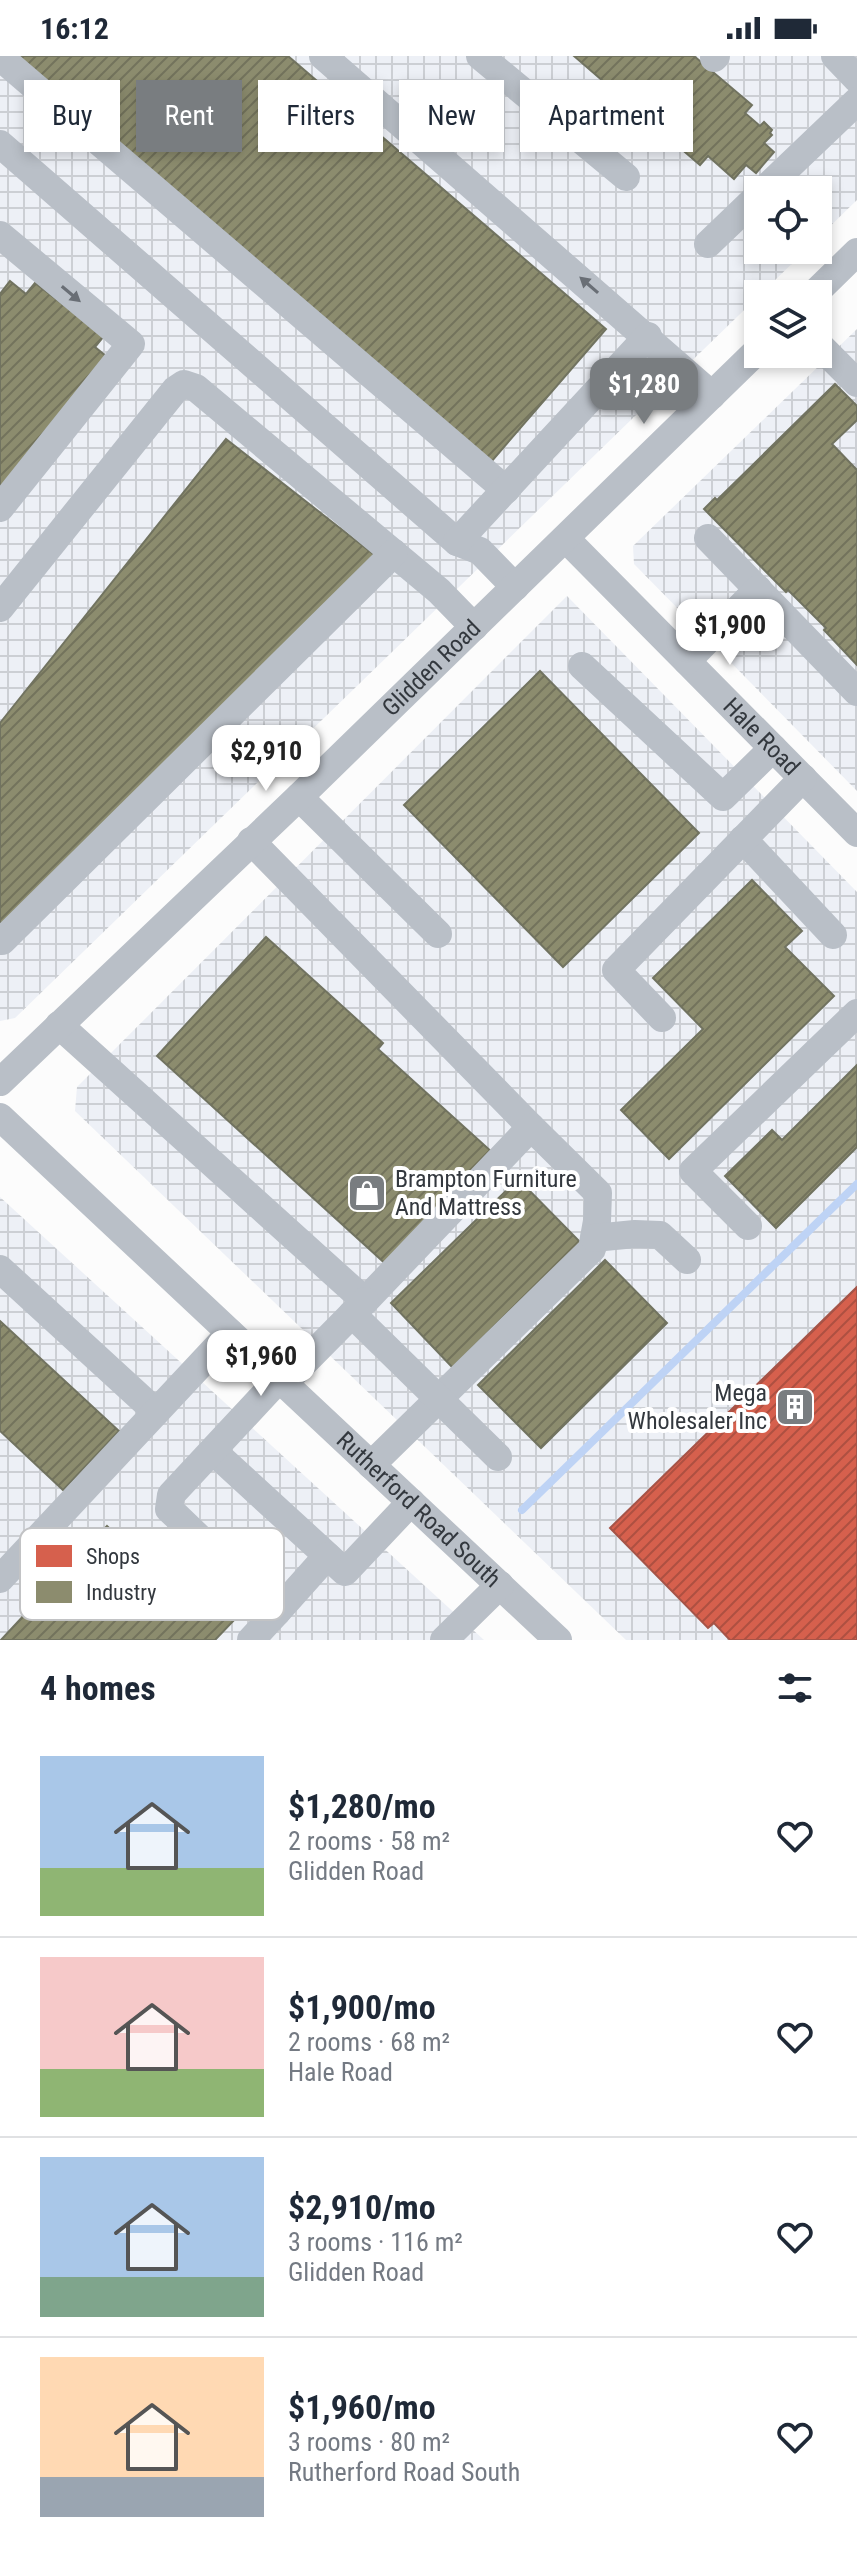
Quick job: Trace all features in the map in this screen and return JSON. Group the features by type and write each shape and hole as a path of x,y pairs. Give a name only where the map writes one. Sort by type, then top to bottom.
{"street":[{"path":"323,56 648,336 712,395"},
{"path":"480,56 626,177"},
{"path":"835,56 857,79"},
{"path":"0,57 506,490"},
{"path":"779,176 857,101"},
{"path":"0,144 457,542 480,551 515,587"},
{"path":"708,244 744,209"},
{"path":"0,508 131,344 4,245"},
{"path":"828,280 857,252"},
{"path":"457,542 648,336"},
{"path":"832,358 857,383"},
{"name":"Glidden Road","path":"0,1082 299,797 744,364"},
{"path":"0,608 175,390 184,384 196,388 394,553 439,591 474,627"},
{"path":"708,538 857,692"},
{"name":"Hale Road","path":"566,539 857,833"},
{"path":"0,941 394,553"},
{"path":"687,661 758,589"},
{"path":"582,666 723,797 773,748"},
{"path":"662,1018 616,970 803,778"},
{"path":"299,797 438,934"},
{"path":"743,839 833,935"},
{"path":"251,841 598,1193 592,1249 371,1465"},
{"path":"748,1226 693,1171 857,1013"},
{"path":"59,1025 359,1307 439,1399 498,1457"},
{"name":"Rutherford Road South","path":"0,1117 558,1640"},
{"path":"189,1528 169,1509 171,1495 359,1307 531,1127"},
{"path":"594,1238 660,1235 687,1260"},
{"path":"0,1269 156,1412"},
{"path":"48,1528 230,1333"},
{"path":"214,1452 345,1572 411,1502"},
{"path":"284,1604 327,1556"},
{"path":"0,1579 20,1558"},
{"path":"444,1640 500,1585"},
{"path":"251,1640 270,1620"}],"shaded area":[{"path":"0,56 857,56 857,200 832,224 832,176 744,176 744,264 792,264 775,280 744,280 744,310 15,1018 0,1021"},
{"path":"857,329 857,791 634,564 633,546 817,368 832,368 832,353"},
{"path":"567,596 857,892 857,1640 626,1640 75,1111 77,1087"},
{"path":"0,1197 484,1640 0,1640"}],"building: Shops":[{"name":"Mega Wholesaler Inc","path":"857,1287 857,1640 730,1640 714,1623 708,1628 610,1528"}],"building: Industry":[{"path":"18,56 288,56 316,80 258,80 258,152 383,152 383,138 606,329 491,462 120,144 120,80 46,80"},
{"path":"574,56 694,56 752,105 745,113 760,126 764,122 772,130 772,135 764,143 774,152 756,173 746,165 734,179 708,156 700,165 685,152 693,152 693,80 602,80"},
{"path":"10,281 26,294 35,283 104,336 95,347 107,357 0,493 0,294"},
{"path":"835,384 857,406 857,420 832,444 857,470 857,665 824,630 826,628 704,509 715,498 717,500"},
{"path":"226,439 377,557 0,926 0,723"},
{"path":"540,671 699,833 563,967 404,805"},
{"path":"752,880 802,931 785,947 834,996 669,1159 621,1110 703,1029 653,978"},
{"path":"266,937 383,1043 378,1049 493,1153 389,1267 157,1056"},
{"path":"857,1065 857,1147 776,1228 725,1176 772,1130 782,1140"},
{"path":"518,1179 581,1243 453,1368 391,1303"},
{"path":"605,1260 667,1323 541,1448 478,1385"},
{"path":"0,1321 119,1431 63,1490 0,1431"},
{"path":"20,1620 234,1620 215,1640 1,1640"}],"waterway":[{"path":"522,1510 857,1184"}],"place":[{"name":"Brampton Furniture And Mattress","path":"367,1193"},
{"name":"Mega Wholesaler Inc","path":"795,1407"}]}
